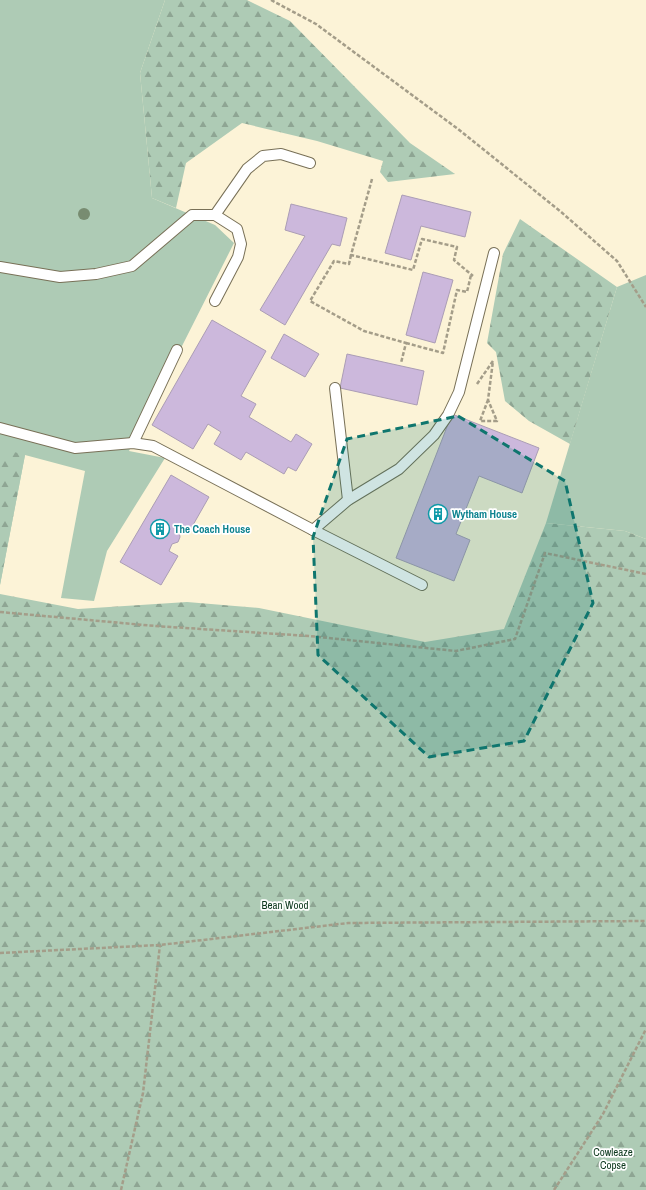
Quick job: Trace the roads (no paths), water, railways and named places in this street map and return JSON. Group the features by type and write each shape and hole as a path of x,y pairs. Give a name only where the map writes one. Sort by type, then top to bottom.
{"lane":[{"path":"216,215 247,169 263,156 281,154 310,163"},
{"path":"0,267 60,277 96,274 132,266 192,215 216,215 237,229 241,244 238,257 215,301"},
{"path":"313,530 348,500 399,469 434,435 448,415 459,392 494,253"},
{"path":"133,443 177,350"},
{"path":"335,388 348,500"},
{"path":"0,428 75,448 133,443 153,446 422,585"}],"place":[{"name":"Wytham House","path":"438,514"},
{"name":"The Coach House","path":"160,529"}],"park label":[{"name":"Bean Wood","path":"285,905"},
{"name":"Cowleaze Copse","path":"613,1158"}]}
